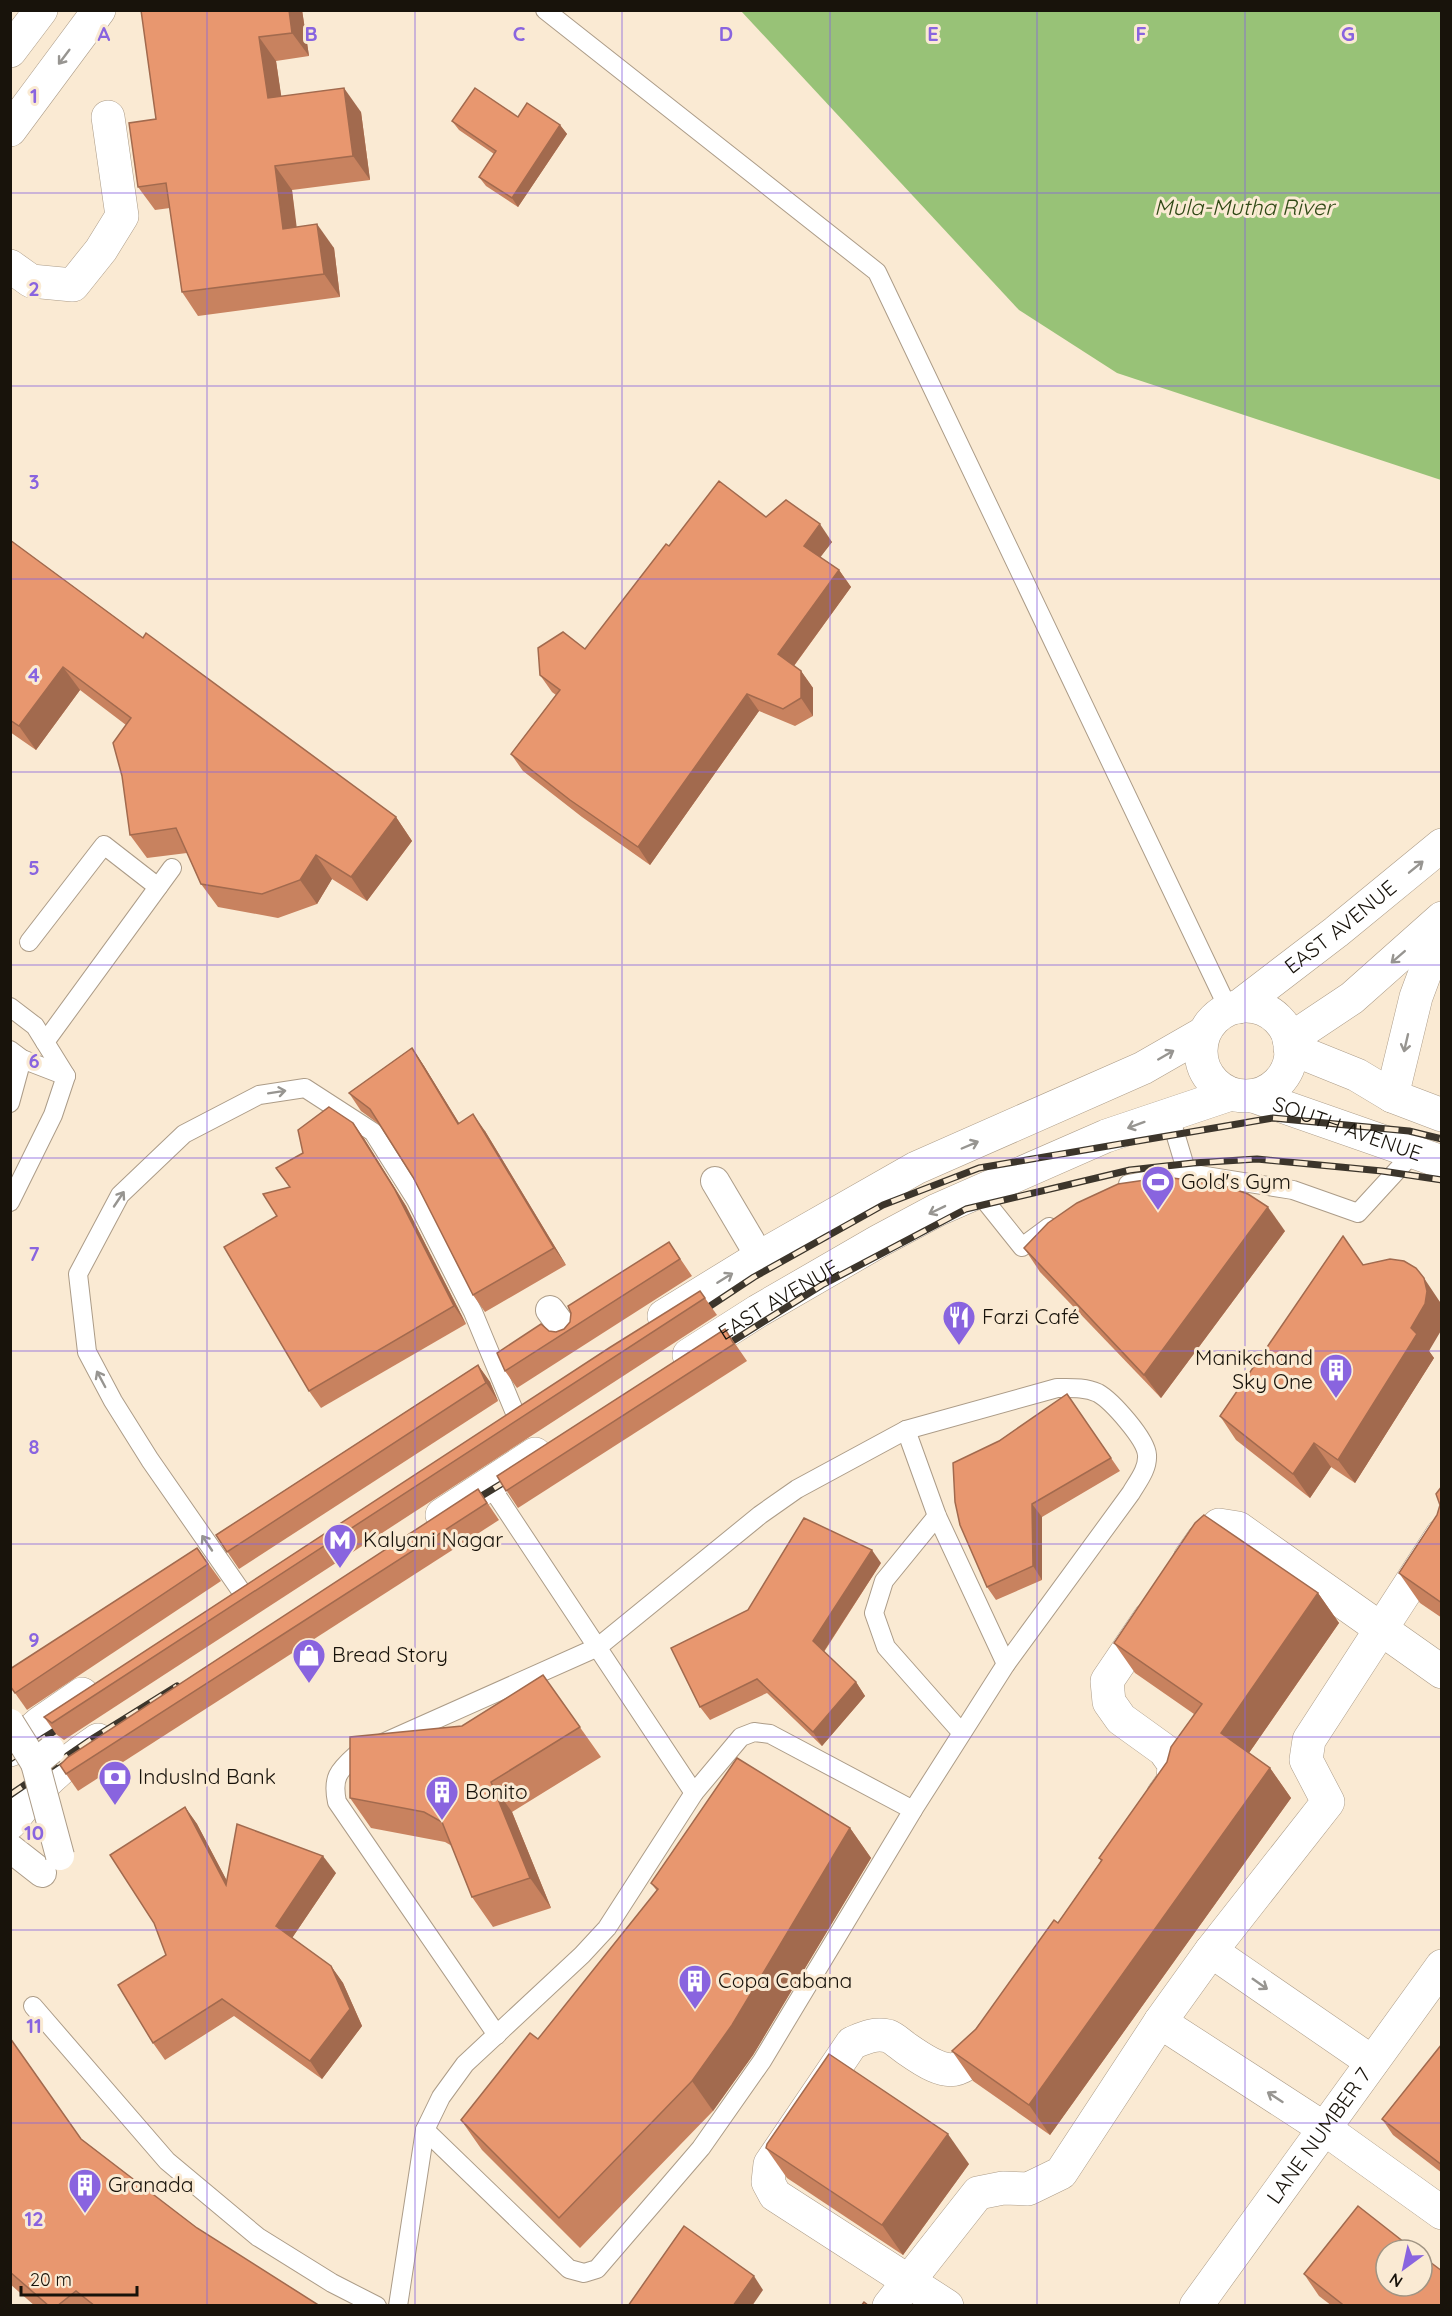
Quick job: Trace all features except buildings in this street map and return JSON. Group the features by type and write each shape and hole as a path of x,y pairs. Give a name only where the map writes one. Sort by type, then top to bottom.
{"street":[{"path":"10,51 41,10"},
{"path":"10,130 99,10"},
{"path":"10,266 31,281 73,285 101,250 122,216 108,117"},
{"name":"EAST AVENUE","path":"1233,1008 1336,932 1442,845"},
{"path":"1290,1044 1352,998 1442,918"},
{"path":"1392,1096 1416,997 1442,927"},
{"path":"1253,1006 1273,1016 1283,1027 1290,1044 1290,1062 1284,1076 1274,1087 1242,1095 1218,1087 1204,1069 1201,1047 1204,1033 1212,1020 1233,1008 1253,1006"},
{"path":"639,1332 760,1257 916,1168 1133,1072 1204,1033"},
{"path":"1290,1044 1357,1075 1392,1096 1442,1114"},
{"name":"EAST AVENUE","path":"664,1371 758,1311 879,1240 937,1210 1106,1136 1169,1113 1242,1095"},
{"name":"SOUTH AVENUE","path":"1242,1095 1428,1157"},
{"path":"715,1181 760,1257"},
{"path":"550,1310 567,1333"},
{"path":"485,1432 528,1404"},
{"path":"420,1529 558,1439"},
{"path":"1146,1819 1173,1781 1174,1764 1164,1750 1121,1719 1108,1702 1107,1681 1202,1541 1219,1525 1238,1528 1442,1672"},
{"path":"899,2293 978,2193 1003,2188 1028,2189 1061,2173 1160,2022 1212,1950 1328,1802 1306,1760 1309,1740 1380,1627 1442,1535"},
{"path":"212,1610 270,1572"},
{"path":"32,1754 40,1723 105,1679"},
{"path":"10,1723 32,1754 60,1856 73,1860"},
{"path":"10,1823 43,1783 69,1759 121,1724"},
{"path":"10,1848 42,1874"},
{"path":"1212,1950 1372,2062"},
{"name":"LANE NUMBER 7","path":"1196,2306 1442,1966"},
{"path":"947,2306 899,2293 775,2195 768,2182 770,2164 852,2043 872,2035 890,2036 932,2066 954,2071 968,2064 1009,2010"},
{"path":"1160,2022 1324,2129 1442,2213"}],"lane":[{"path":"546,10 877,272 1233,1008"},
{"path":"29,942 104,845 158,888"},
{"path":"45,1042 172,868"},
{"path":"10,1007 35,1026 66,1076"},
{"path":"10,1103 16,1055 66,1076"},
{"path":"10,1202 53,1115 66,1076"},
{"path":"241,1591 150,1460 87,1352 78,1274 120,1195 184,1134 259,1095 305,1088 374,1132 416,1200 473,1311 528,1404"},
{"path":"1169,1113 1186,1173"},
{"path":"1111,1191 1130,1183 1186,1173 1293,1190 1358,1213 1428,1157"},
{"path":"978,1192 1022,1247 1065,1214"},
{"path":"425,2130 569,2270 585,2274 597,2269 701,2148 762,2061 961,1732 1005,1664 1131,1493 1145,1469 1148,1453 1135,1429 1100,1394 1082,1388 1057,1388 906,1430 797,1489 760,1515 598,1647 356,1755 340,1769 334,1787 337,1802 496,2035"},
{"path":"906,1430 937,1515 1005,1664"},
{"path":"489,1484 693,1793"},
{"path":"937,1515 884,1581 874,1613 886,1647 961,1732"},
{"path":"398,2306 425,2130 441,2097 465,2064 582,1955 607,1928 693,1793 741,1737 754,1732 770,1734 913,1810"},
{"path":"33,2006 167,2161 258,2237 332,2283 377,2306"}],"water":[{"name":"Mula-Mutha River","path":"741,11 1441,11 1441,480 1117,373 1019,310"}],"railway":[{"path":"698,1314 754,1277 883,1205 979,1168 1273,1118 1409,1131 1442,1139"},
{"path":"720,1349 822,1285 966,1209 1130,1170 1257,1159 1382,1171 1442,1180"},
{"path":"470,1503 516,1475"},
{"path":"10,1795 92,1739 177,1686"},
{"path":"10,1759 69,1722"}],"place":[{"name":"Gold's Gym","path":"1158,1211"},
{"name":"Farzi Café","path":"959,1346"},
{"name":"Manikchand Sky One","path":"1336,1399"},
{"name":"Kalyani Nagar","path":"340,1569"},
{"name":"Bread Story","path":"309,1684"},
{"name":"IndusInd Bank","path":"115,1806"},
{"name":"Bonito","path":"442,1821"},
{"name":"Copa Cabana","path":"695,2010"},
{"name":"Granada","path":"85,2214"}]}
